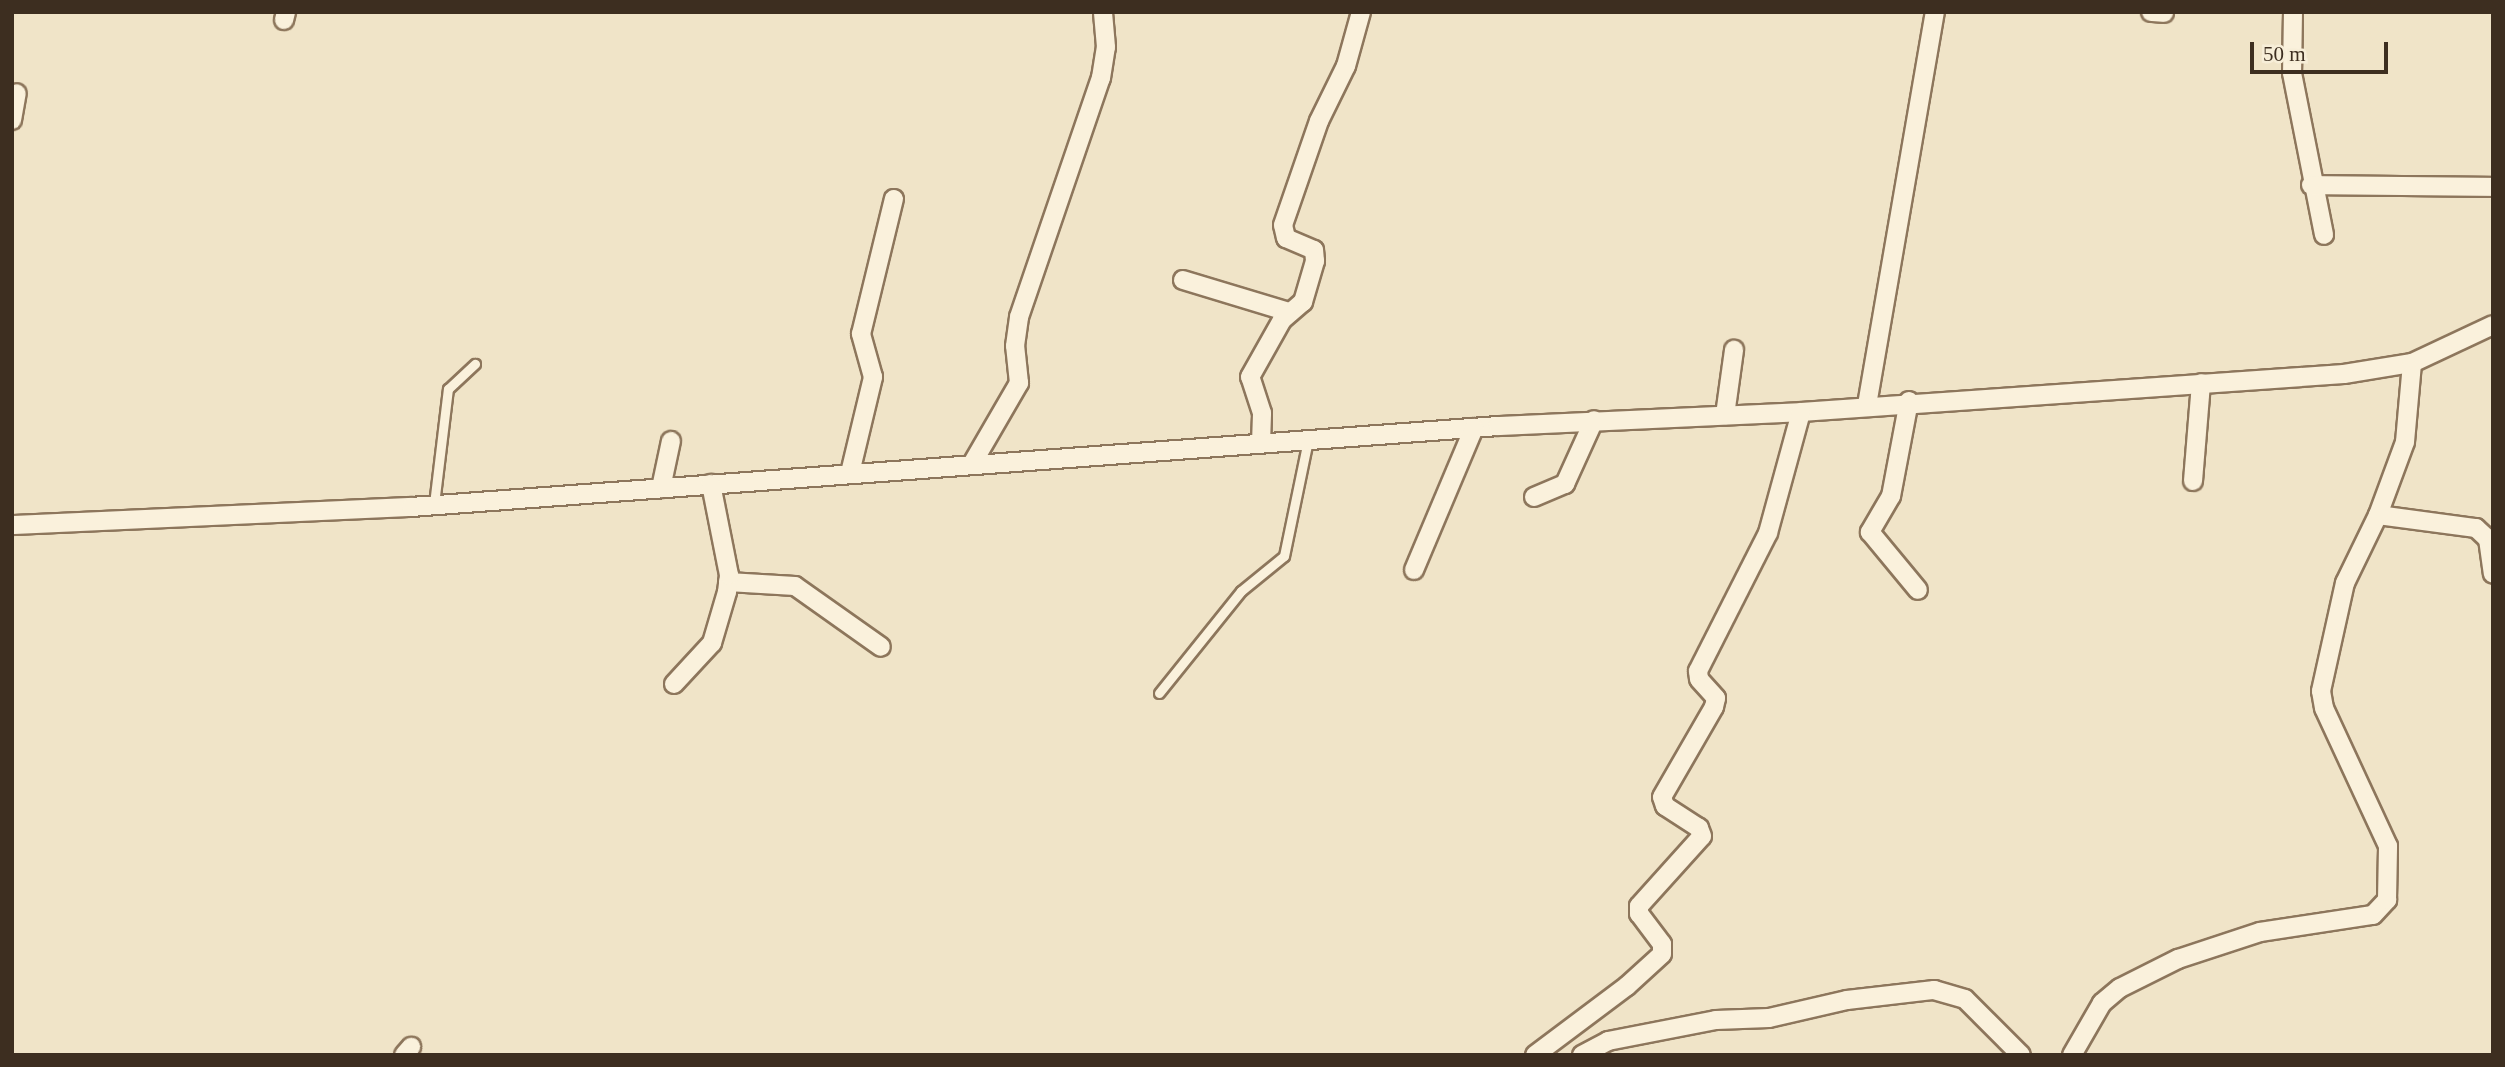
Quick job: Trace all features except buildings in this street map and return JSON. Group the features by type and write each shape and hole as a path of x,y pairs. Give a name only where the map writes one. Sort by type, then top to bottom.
{"street":[{"path":"972,464 1019,383 1015,346 1020,317 1101,78 1106,47 1103,12"},
{"path":"1261,443 1262,413 1250,377 1257,359 1289,312 1306,295 1315,255 1311,247 1286,238 1283,225 1319,121 1346,66 1362,12"},
{"path":"1867,405 1935,12"},
{"path":"2151,12 2164,13"},
{"path":"2293,12 2292,73 2311,185 2324,235"},
{"path":"12,120 17,93"},
{"path":"2311,185 2493,187"},
{"path":"850,473 873,377 861,334 894,199"},
{"path":"1183,280 1289,312"},
{"path":"12,525 434,504 1474,428 1594,420 1801,412 1909,401 2344,374 2412,363 2493,326"},
{"path":"1725,415 1734,350"},
{"path":"2072,1055 2102,1003 2120,988 2178,959 2260,932 2373,915 2381,910 2390,887 2388,846 2321,691 2345,583 2378,515 2405,442 2412,363"},
{"path":"2193,481 2201,383"},
{"path":"1909,401 1891,496 1870,532 1918,590"},
{"path":"1535,1055 1627,986 1662,954 1662,944 1639,914 1639,906 1702,836 1699,828 1665,806 1662,797 1714,708 1716,698 1698,670 1768,533 1801,412"},
{"path":"1534,497 1565,484 1594,420"},
{"path":"1413,569 1474,428"},
{"path":"661,488 671,441"},
{"path":"674,684 712,643 728,582 711,484"},
{"path":"2378,515 2476,528 2488,539 2493,574"},
{"path":"728,582 795,586 881,647"},
{"path":"1581,1055 1608,1041 1716,1020 1769,1018 1847,1000 1934,990 1965,999 2021,1055"}],"lane":[{"path":"434,504 449,389 475,364"},
{"path":"1159,693 1241,591 1284,556 1308,440"}]}
